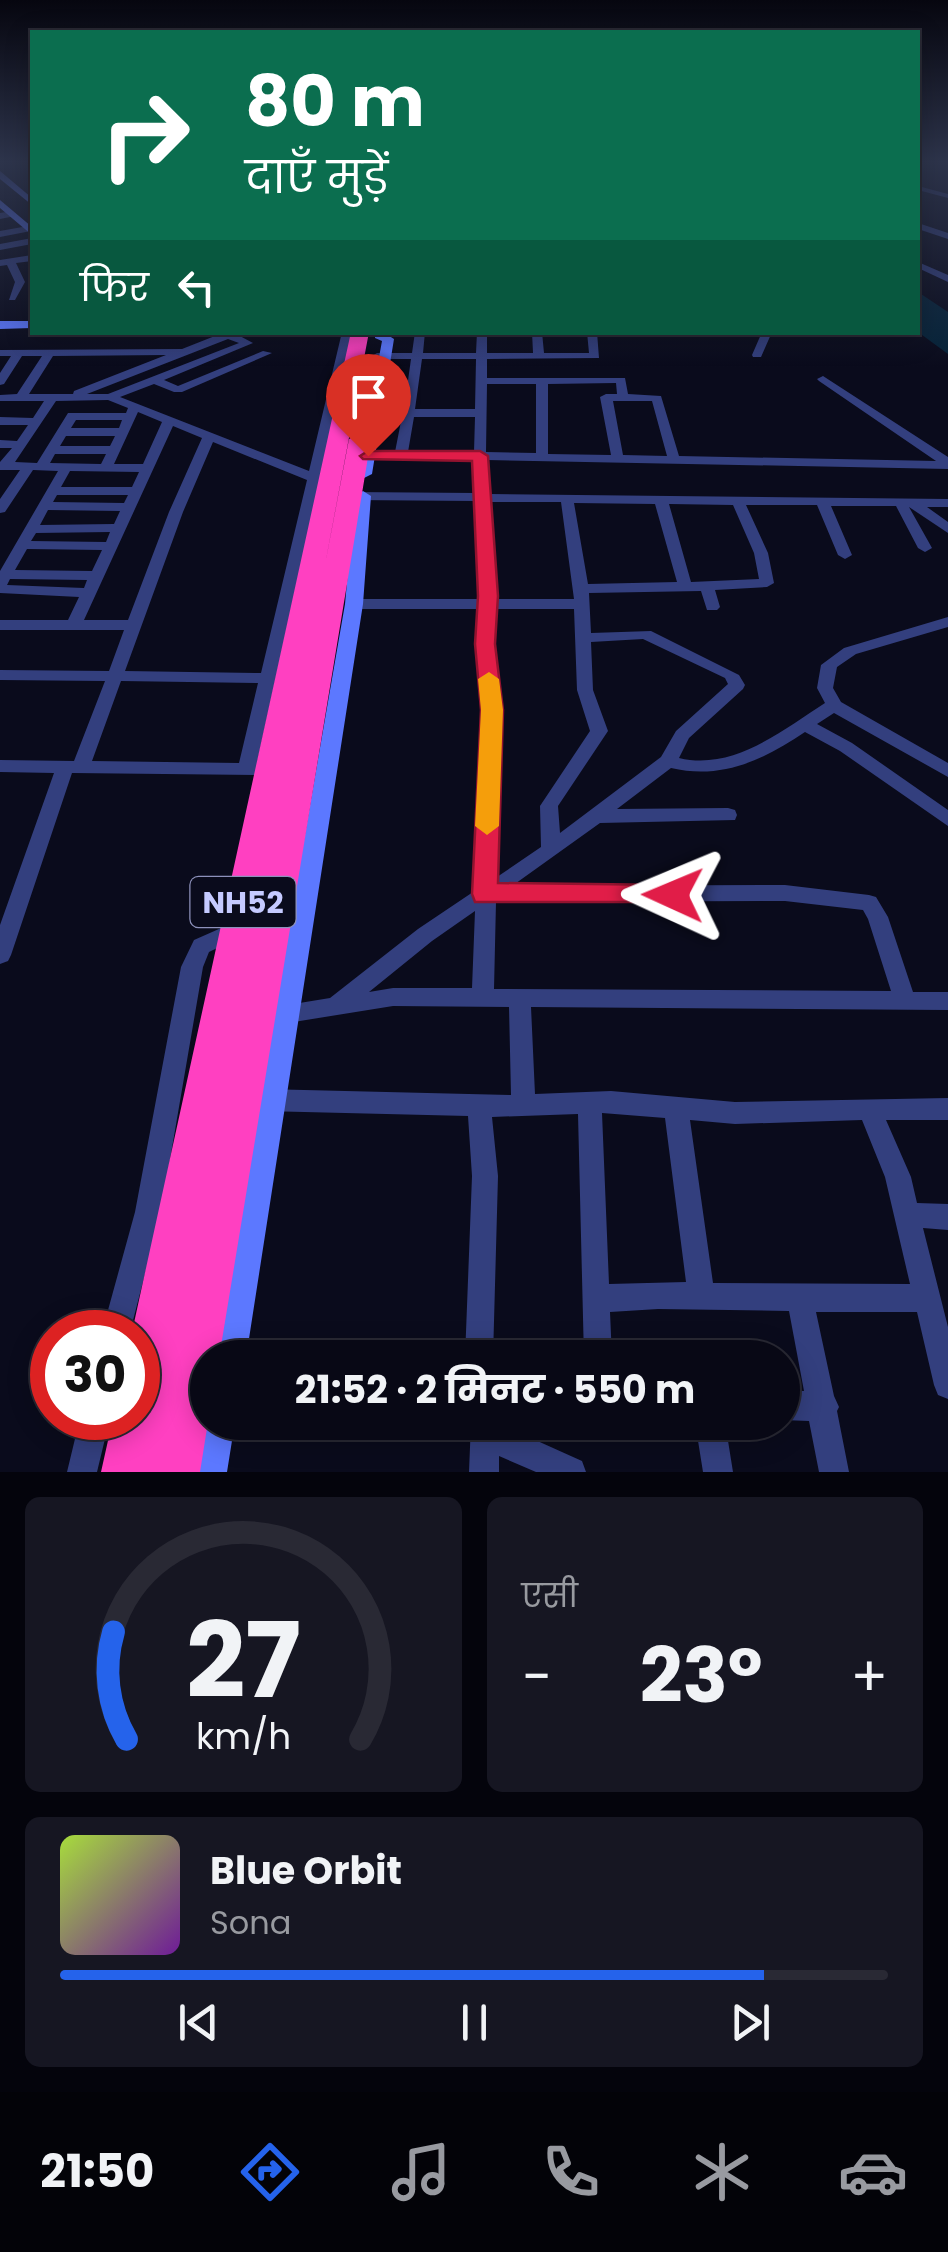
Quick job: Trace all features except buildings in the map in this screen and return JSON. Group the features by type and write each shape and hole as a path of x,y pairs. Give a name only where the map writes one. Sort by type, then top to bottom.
{"highway":[{"name":"NH52","path":"127,1472 237,929 260,769 371,412 371,341"},
{"name":"NH52","path":"174,1472 258,1100 371,341"}],"street":[{"path":"0,247 30,242"},
{"path":"5,262 30,258"},
{"path":"5,262 19,279"},
{"path":"920,266 948,279"},
{"path":"0,280 19,279"},
{"path":"11,298 19,279"},
{"path":"0,322 30,322"},
{"path":"75,397 229,335"},
{"path":"0,398 110,397 248,343 234,335"},
{"path":"401,456 420,335"},
{"path":"482,335 479,413 488,604 485,644 492,710 483,996"},
{"path":"537,335 538,356"},
{"path":"371,341 416,356 595,356 592,335"},
{"path":"757,355 766,335"},
{"path":"0,352 182,352"},
{"path":"2,376 18,352"},
{"path":"22,398 49,352"},
{"path":"133,371 178,390 268,354"},
{"path":"822,379 948,464"},
{"path":"481,380 621,380 623,397"},
{"path":"542,380 542,456"},
{"path":"3,466 53,397"},
{"path":"3,500 51,450 72,416 75,397"},
{"path":"110,397 132,412"},
{"path":"618,460 606,397 657,398 674,459"},
{"path":"72,416 132,412 348,477 482,498 948,503"},
{"path":"106,467 132,412"},
{"path":"371,412 479,413"},
{"path":"0,421 34,426"},
{"path":"74,625 169,421"},
{"path":"0,430 34,426"},
{"path":"62,432 121,432"},
{"path":"0,955 208,437"},
{"path":"0,444 18,448"},
{"path":"0,452 18,448"},
{"path":"51,450 113,450"},
{"path":"0,766 260,769 268,678 348,477 401,456 948,464"},
{"path":"3,466 147,468"},
{"path":"2,582 66,467"},
{"path":"348,477 354,604 270,1017 393,997 948,1001"},
{"path":"52,491 136,491"},
{"path":"550,850 549,806 599,731 585,690 584,638 567,499"},
{"path":"660,500 685,586"},
{"path":"354,604 488,604 685,586 766,583 761,552 738,501"},
{"path":"822,502 845,555"},
{"path":"906,502 948,528"},
{"path":"906,502 925,548"},
{"path":"44,506 129,507"},
{"path":"30,529 119,528"},
{"path":"22,546 111,546"},
{"path":"2,582 97,576"},
{"path":"2,582 89,593"},
{"path":"707,586 712,607"},
{"path":"948,622 850,651 829,665 826,688 834,705 948,771"},
{"path":"0,624 133,625"},
{"path":"334,1007 424,936 550,850 668,761 682,736 737,685 731,676 645,634 584,638"},
{"path":"0,675 268,678"},
{"path":"668,761 689,768 727,766 775,745 834,705"},
{"path":"803,724 846,747 948,819"},
{"path":"596,816 728,815"},
{"path":"485,894 785,893 869,903 878,917 904,998"},
{"path":"122,1310 148,1212 192,967 202,946 237,929"},
{"path":"520,996 523,1105"},
{"path":"232,1340 258,1100 479,1106 590,1103 736,1113 948,1109"},
{"path":"590,1103 597,1340"},
{"path":"479,1106 484,1176 479,1340"},
{"path":"676,1108 701,1296"},
{"path":"869,1109 898,1177 934,1311 948,1385"},
{"path":"906,1216 948,1217"},
{"path":"594,1300 800,1298 934,1311"},
{"path":"800,1298 834,1472"},
{"path":"800,1406 824,1407"},
{"path":"82,1472 90,1440"},
{"path":"210,1472 215,1440"},
{"path":"484,1440 484,1472"},
{"path":"508,1440 571,1472"},
{"path":"713,1440 718,1472"}],"water":[{"path":"920,293 948,312 948,354 920,333"}],"slow traffic":[{"path":"487,826 492,710 489,679"}],"route":[{"path":"368,456 480,456 488,596 485,644 492,710 485,894 520,891 673,895"}]}
